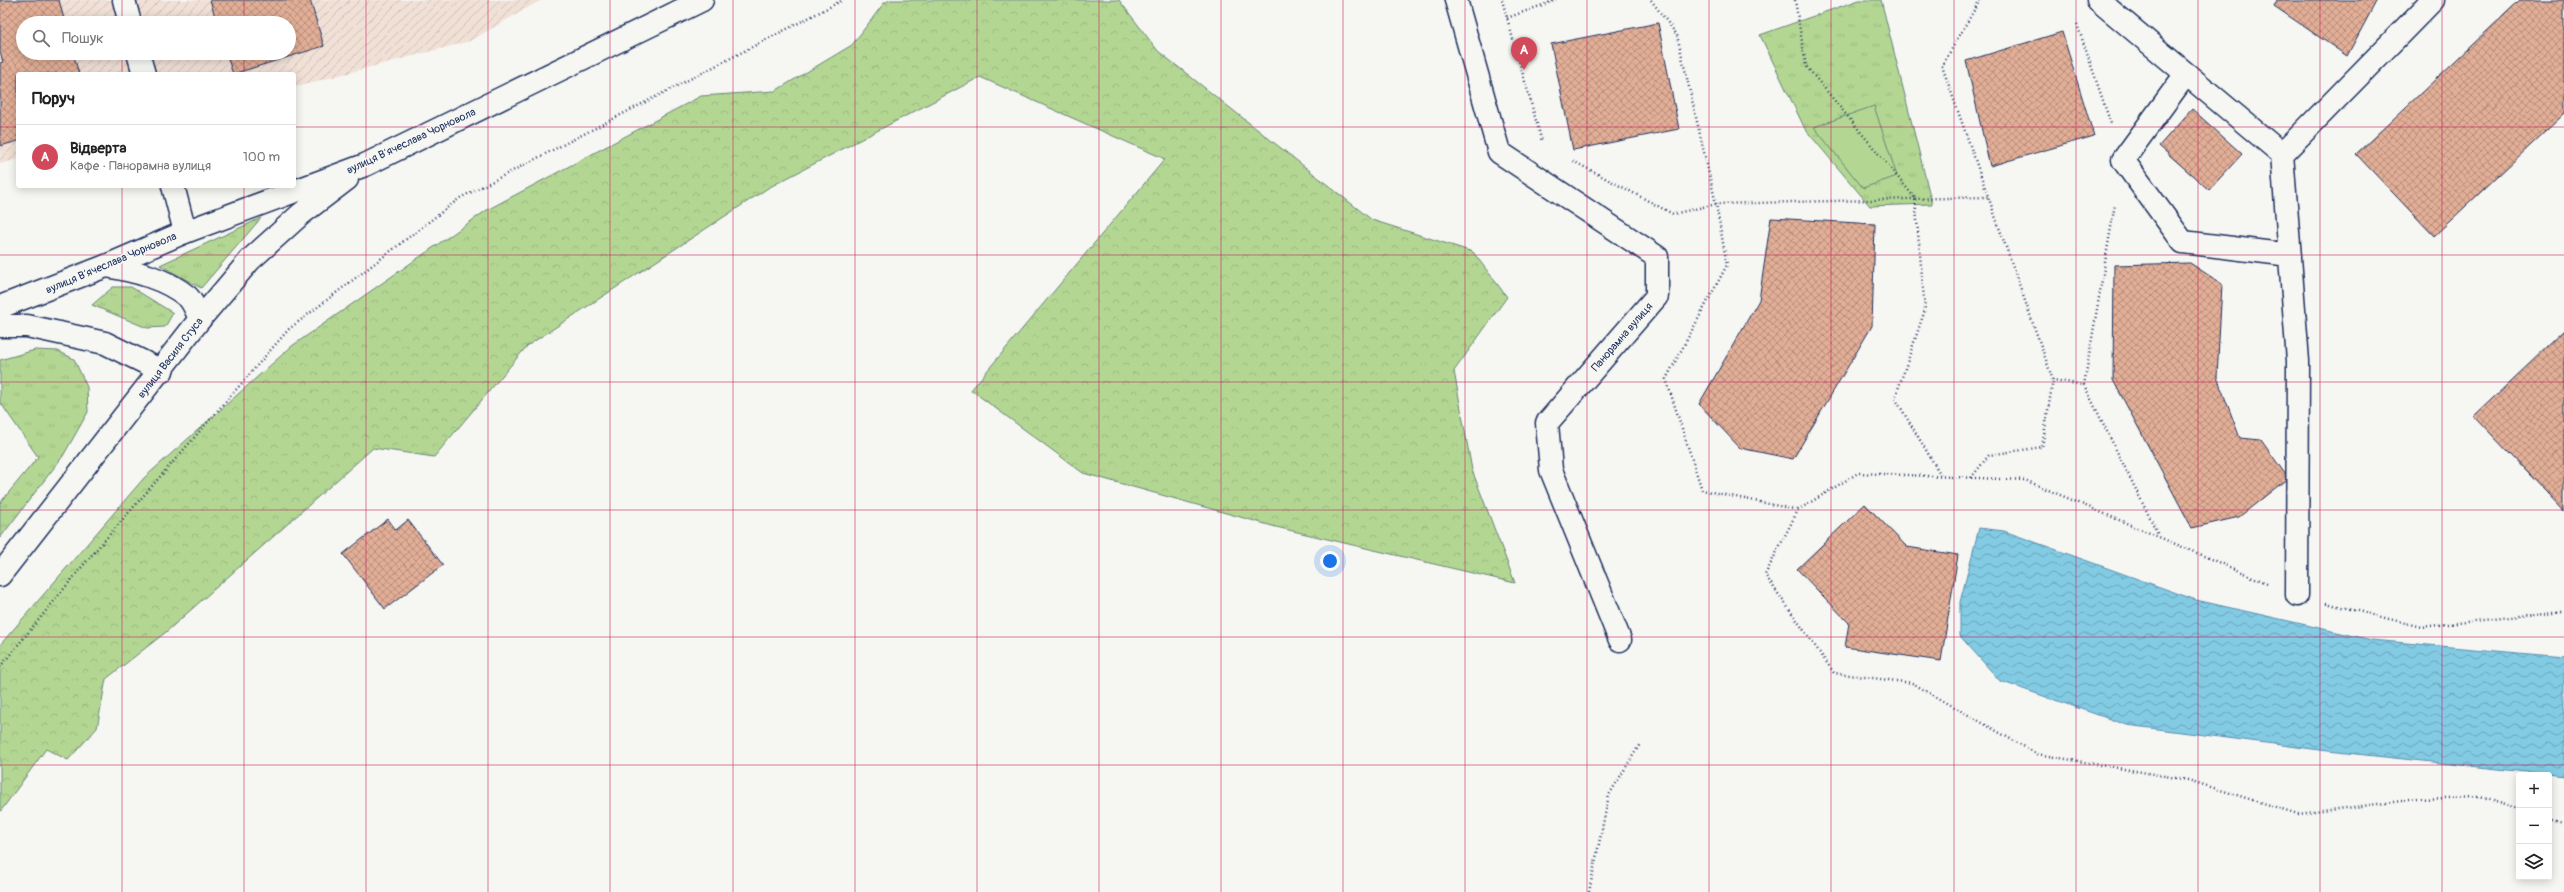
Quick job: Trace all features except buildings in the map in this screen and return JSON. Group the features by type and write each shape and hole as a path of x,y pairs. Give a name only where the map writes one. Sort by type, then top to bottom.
{"street":[{"path":"124,0 128,16"},
{"name":"вулиця Вʼячеслава Чорновола","path":"0,307 106,266 185,232 365,165 702,0"},
{"name":"Панорамна вулиця","path":"1456,0 1499,152 1657,256 1657,296 1547,423 1551,470 1620,640"},
{"path":"2098,0 2282,154 2298,361 2297,596"},
{"path":"2282,154 2433,0"},
{"path":"140,60 143,72"},
{"path":"2186,74 2123,160 2183,242 2290,255"},
{"name":"вулиця Василя Стуса","path":"0,575 162,371 200,319 250,260 301,214 365,165"},
{"path":"174,188 185,232"},
{"path":"106,266 138,272 166,284 189,298 200,319"},
{"path":"0,326 27,326 105,343 162,371"}],"path":[{"path":"0,667 90,557 289,329 460,198 843,0"},
{"path":"1502,0 1544,146"},
{"path":"1507,18 1556,0"},
{"path":"1651,0 1677,35 1716,204 1727,265 1666,379 1702,490 1798,510"},
{"path":"1795,0 1806,66 1915,198 1925,310 1895,398 1942,477"},
{"path":"1971,478 1989,455 2042,447 2053,380 1942,66 1980,0"},
{"path":"2076,22 2123,160 2084,385 2159,535"},
{"path":"1571,160 1673,214 1716,204 1988,197"},
{"path":"2053,380 2084,385"},
{"path":"2516,808 2479,797 2418,800 2298,814 2188,780 2037,754 1912,683 1834,672 1765,574 1798,510 1858,473 2025,480 2159,535 2237,572 2297,596 2421,627 2564,611"},
{"path":"1589,892 1609,795 1640,744"},
{"path":"2552,820 2564,823"}],"shaded area":[{"path":"0,0 541,0 470,41 296,86 296,72 16,72 16,160 0,164"}],"green space":[{"path":"890,0 1119,0 1158,51 1372,220 1473,252 1507,297 1454,371 1472,470 1515,583 1276,527 1083,473 971,390 1165,159 980,77 768,188 527,346 434,457 373,448 166,632 106,679 97,728 68,760 46,749 0,812 0,645 144,478 292,346 487,210 701,96 775,91 852,45 884,3"},
{"path":"1859,0 1881,0 1932,204 1870,206 1805,129 1760,35"},
{"path":"1874,106 1897,176 1863,188 1814,127"},
{"path":"261,218 201,288 160,265"},
{"path":"113,287 131,287 173,313 165,327 147,328 92,305"},
{"path":"35,350 58,351 74,359 87,387 88,412 63,456 0,538 0,503 38,457 0,402 0,360"}],"water":[{"path":"1979,528 2004,531 2196,600 2372,640 2564,657 2564,776 2552,775 2552,772 2526,772 2328,751 2127,725 2000,681 1960,636 1960,602"}],"place":[{"name":"Відверта","path":"1524,70"}]}
